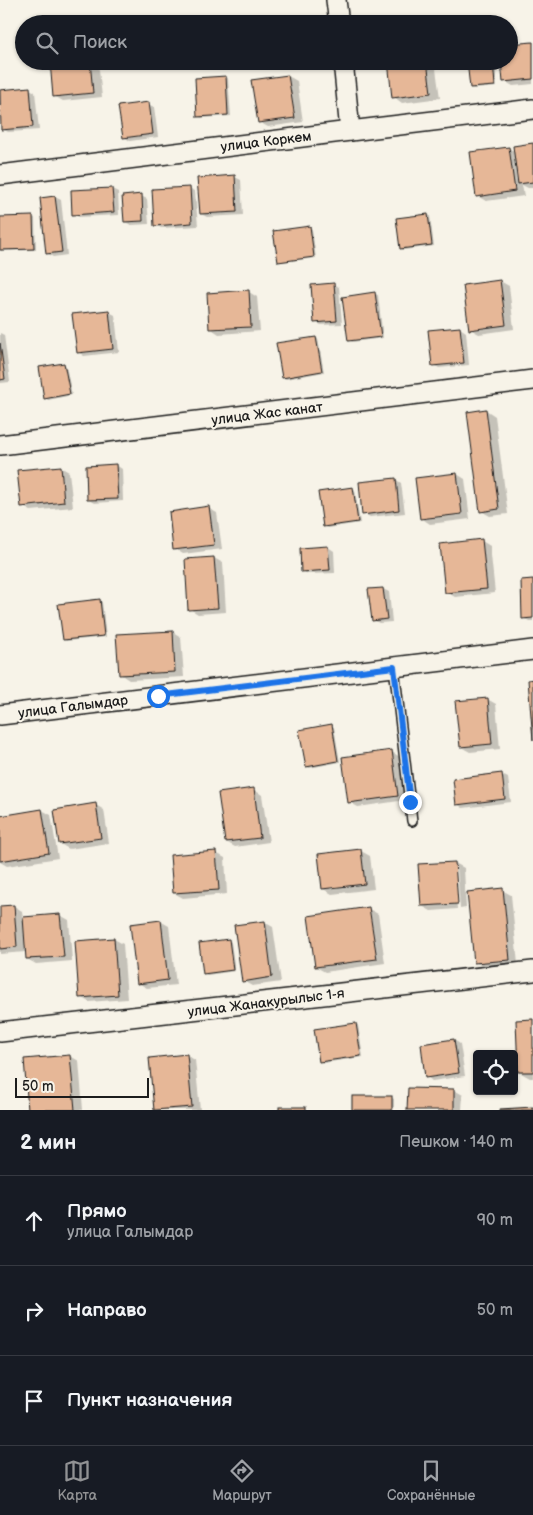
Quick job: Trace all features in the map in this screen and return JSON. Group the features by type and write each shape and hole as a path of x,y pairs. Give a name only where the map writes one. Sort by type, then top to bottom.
{"street":[{"path":"336,0 338,15"},
{"path":"344,70 350,131"},
{"name":"улица Коркем","path":"0,175 533,109"},
{"name":"улица Жас канат","path":"0,445 533,380"},
{"name":"улица Галымдар","path":"0,715 533,650"},
{"name":"улица Жанакурылыс 1-я","path":"0,1032 533,971"}],"lane":[{"path":"394,667 412,821"}],"building":[{"path":"533,42 533,79 503,82 502,70 518,70 518,43"},
{"path":"51,70 91,70 93,93 53,97"},
{"path":"389,70 428,70 431,93 392,98"},
{"path":"468,70 494,70 495,86 470,88"},
{"path":"288,75 295,118 258,123 251,80"},
{"path":"226,76 228,115 197,117 195,78"},
{"path":"30,87 33,127 1,130 0,90"},
{"path":"149,102 153,134 123,138 118,106"},
{"path":"533,143 533,182 518,184 513,146"},
{"path":"509,147 515,191 476,197 470,152"},
{"path":"235,175 237,212 200,214 197,178"},
{"path":"190,187 192,223 154,226 152,189"},
{"path":"112,188 114,212 72,215 71,190"},
{"path":"142,194 143,221 124,222 122,196"},
{"path":"55,196 62,252 46,254 40,198"},
{"path":"428,214 432,245 400,249 396,218"},
{"path":"33,216 34,249 0,250 0,217"},
{"path":"310,226 314,257 278,262 273,231"},
{"path":"500,280 506,325 469,330 463,285"},
{"path":"334,283 337,321 314,323 311,285"},
{"path":"249,290 251,327 209,329 207,293"},
{"path":"375,292 381,337 348,341 342,297"},
{"path":"109,310 113,349 77,353 72,314"},
{"path":"460,327 464,363 432,366 428,330"},
{"path":"316,337 322,371 282,378 276,343"},
{"path":"0,343 5,379 0,380"},
{"path":"64,363 70,394 44,399 39,367"},
{"path":"486,409 499,509 480,512 467,412"},
{"path":"116,464 118,499 87,500 86,466"},
{"path":"61,466 64,502 21,507 17,470"},
{"path":"457,473 462,514 420,519 415,478"},
{"path":"396,478 399,510 362,515 359,482"},
{"path":"353,487 358,522 323,527 318,492"},
{"path":"209,506 214,545 173,550 169,512"},
{"path":"482,539 487,589 445,593 440,544"},
{"path":"328,546 330,570 301,572 300,548"},
{"path":"214,557 218,608 188,610 185,559"},
{"path":"533,579 533,618 522,619 521,580"},
{"path":"383,588 387,619 372,621 368,589"},
{"path":"100,599 104,636 63,640 58,604"},
{"path":"173,631 175,672 119,675 116,634"},
{"path":"533,679 533,740 528,680"},
{"path":"488,698 492,744 460,747 455,701"},
{"path":"332,724 338,761 306,767 299,730"},
{"path":"392,750 398,796 348,803 342,757"},
{"path":"502,773 505,799 456,805 453,779"},
{"path":"254,788 260,838 225,842 218,793"},
{"path":"96,803 101,838 59,844 54,810"},
{"path":"42,809 49,853 0,861 0,816"},
{"path":"361,849 365,884 322,889 318,854"},
{"path":"216,851 219,890 173,893 170,855"},
{"path":"455,862 458,904 421,906 418,864"},
{"path":"503,888 510,960 474,963 467,892"},
{"path":"14,905 17,947 0,949 0,906"},
{"path":"369,907 377,959 315,967 308,916"},
{"path":"60,914 64,957 26,959 23,917"},
{"path":"161,920 168,980 137,984 130,924"},
{"path":"265,921 272,977 242,982 234,925"},
{"path":"114,938 118,995 79,998 75,941"},
{"path":"229,939 233,970 203,974 199,943"},
{"path":"533,1019 533,1072 518,1072 516,1020"},
{"path":"356,1023 361,1056 319,1062 314,1029"},
{"path":"454,1039 459,1073 425,1078 421,1044"},
{"path":"187,1054 192,1107 154,1110 149,1058"},
{"path":"70,1055 75,1110 28,1110 24,1059"},
{"path":"408,1088 454,1089 454,1110 407,1110"},
{"path":"352,1096 392,1096 392,1110 352,1110"},
{"path":"279,1107 306,1107 306,1110 279,1110"},
{"path":"533,1107 533,1110 500,1110 500,1109"}],"route":[{"path":"158,696 394,667 410,802"}]}
